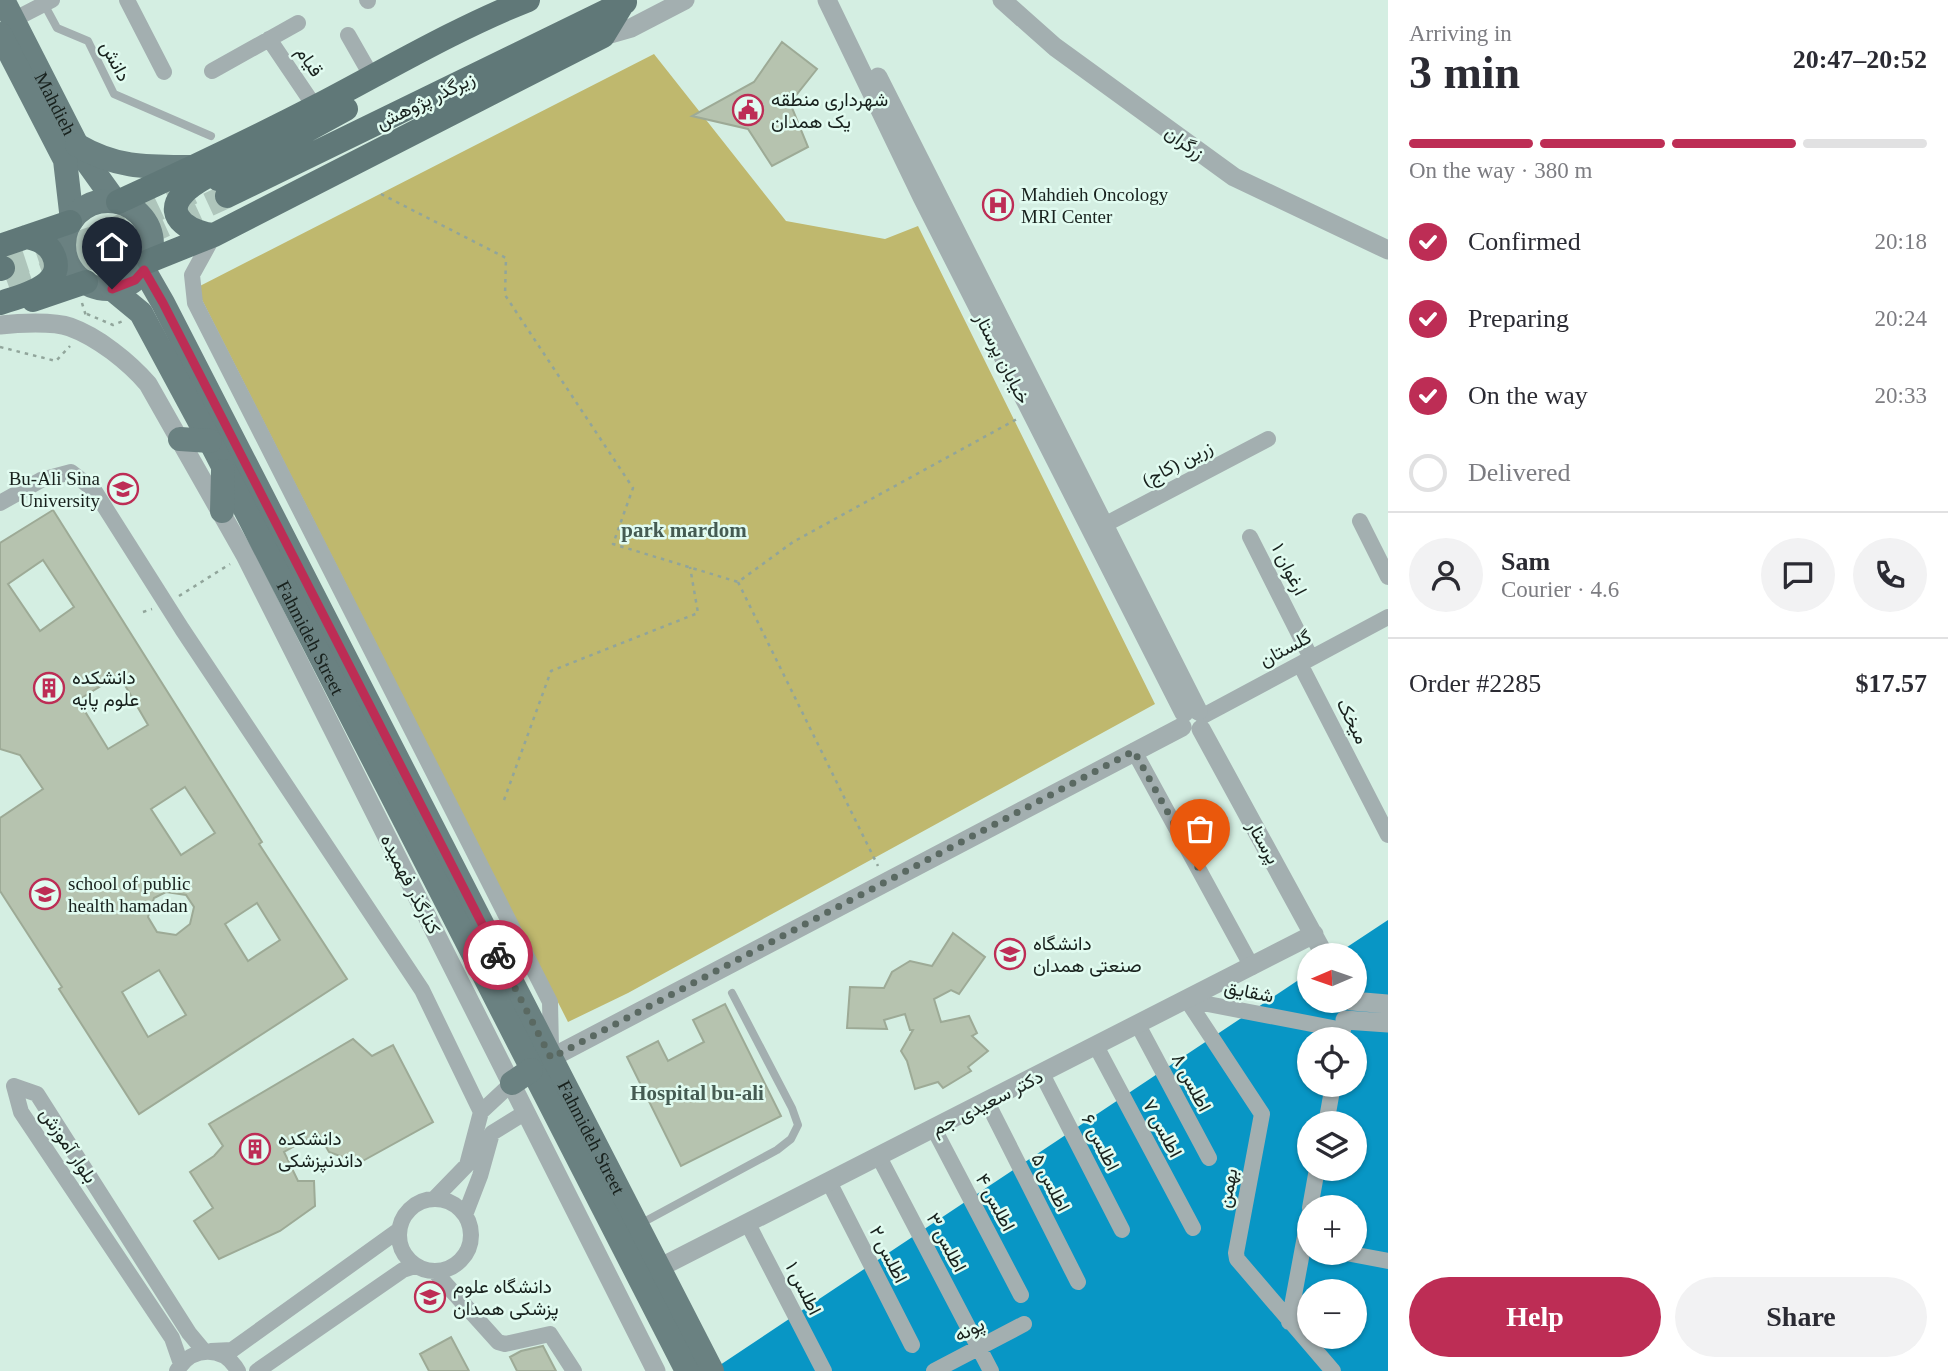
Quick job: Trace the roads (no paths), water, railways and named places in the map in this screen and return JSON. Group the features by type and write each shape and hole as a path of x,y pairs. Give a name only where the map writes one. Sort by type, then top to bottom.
{"highway":[{"path":"116,201 195,167 482,18 528,0"},
{"name":"زیرگذر پژوهش","path":"542,0 223,188 626,1"},
{"path":"146,266 214,235 603,36 626,1"},
{"path":"214,235 197,233 183,224 177,215 180,197 290,119"},
{"path":"26,237 44,243 50,249 57,267 52,278 43,287 2,277 26,237 71,221"},
{"path":"0,313 80,284"}],"main road":[{"name":"Mahdieh","path":"5,18 77,145 116,201"},
{"name":"Mahdieh","path":"5,18 65,160 71,221"},
{"path":"77,145 102,158 130,166 195,167"},
{"path":"116,201 141,215 148,227 152,240 146,266 135,280 112,289 80,284 68,262 65,249 65,235 71,221 91,204 116,201"},
{"name":"Fahmideh Street","path":"146,266 687,1371"},
{"name":"Fahmideh Street","path":"112,289 141,313 539,1066 641,1223 712,1371"},
{"path":"180,439 210,441"},
{"path":"222,512 223,467"}],"street":[{"path":"127,0 164,72"},
{"path":"603,36 631,28 685,0"},
{"name":"خیابان پرستار","path":"827,0 1030,412 1194,719"},
{"name":"خیابان پرستار","path":"839,0 1106,524 1194,719"},
{"name":"زرگران","path":"1002,0 1055,47 1234,177 1388,250"},
{"path":"5,18 48,2"},
{"name":"قیام","path":"212,71 298,23"},
{"path":"348,36 372,77"},
{"name":"قیام","path":"269,39 315,107"},
{"name":"کنارگذر فهمیده","path":"214,235 192,275 195,303 550,1002 539,1066 526,1112 656,1371"},
{"name":"کنارگذر فهمیده","path":"0,326 70,326 129,363 148,384 539,1066"},
{"name":"زرین (کاج)","path":"1106,524 1268,439"},
{"path":"0,503 41,480 71,472 94,491 422,990 481,1112"},
{"path":"1360,521 1388,577"},
{"name":"ارغوان ۱","path":"1250,537 1305,661"},
{"name":"گلستان","path":"1194,719 1388,617"},
{"name":"میخک","path":"1305,661 1388,835"},
{"path":"434,1199 467,1164 481,1112 539,1066 1194,719"},
{"name":"پرستار","path":"1194,719 1318,943"},
{"path":"1134,751 1252,967"},
{"name":"دکتر سعیدی جم","path":"663,1267 1314,934"},
{"name":"شقایق","path":"1187,1000 1346,1018"},
{"name":"بهمن","path":"1187,1000 1262,1114 1236,1253 1241,1265 1333,1371"},
{"path":"1346,1018 1388,1004"},
{"path":"1346,1018 1388,1023"},
{"name":"اطلس ۸","path":"1138,1025 1209,1158"},
{"name":"اطلس ۷","path":"1096,1046 1194,1228"},
{"name":"اطلس ۶","path":"1042,1074 1122,1230"},
{"path":"0,1095 14,1086"},
{"name":"بلوار آموزش","path":"14,1086 37,1094 189,1333 207,1351 228,1358 237,1371"},
{"name":"بلوار آموزش","path":"14,1086 21,1112 172,1338 179,1368"},
{"name":"اطلس ۵","path":"987,1102 1078,1282"},
{"path":"465,1214 480,1177 492,1133 526,1112"},
{"name":"اطلس ۴","path":"933,1129 1021,1295"},
{"name":"اطلس ۳","path":"879,1157 991,1371"},
{"name":"اطلس ۲","path":"829,1182 912,1345"},
{"path":"79,1197 95,1187"},
{"path":"257,1371 403,1270 415,1266 434,1271 445,1270 464,1257 471,1236 470,1225 457,1206 446,1200 424,1200 407,1211 399,1230 401,1250 415,1266"},
{"name":"اطلس ۱","path":"748,1224 824,1371"},
{"path":"179,1368 188,1357 207,1351 232,1350 399,1230"},
{"path":"1367,1257 1388,1261"},
{"path":"1289,1322 1302,1265"},
{"path":"434,1271 498,1342 505,1345 550,1334 574,1371"},
{"name":"پونه","path":"934,1371 1024,1324"}],"lane":[{"name":"دانش","path":"48,2 57,28 88,41 114,94 212,136"},
{"path":"641,1223 777,1150 791,1139 798,1125 792,1108 732,993"}],"water":[{"path":"1388,920 1388,1371 711,1371 1297,981 1297,1013 1367,1013 1367,943 1353,943"}],"tunnel":[{"path":"3,268 100,236 193,192"},
{"path":"9,287 106,252 227,196"}],"place":[{"name":"شهرداری منطقه یک همدان","path":"748,110"},
{"name":"Mahdieh Oncology MRI Center","path":"998,205"},
{"name":"Bu-Ali Sina University","path":"123,489"},
{"name":"دانشکده علوم پایه","path":"49,688"},
{"name":"school of public health hamadan","path":"45,894"},
{"name":"دانشگاه صنعتی همدان","path":"1010,954"},
{"name":"دانشکده داندنپزشکی","path":"255,1149"},
{"name":"دانشگاه علوم پزشکی همدان","path":"430,1297"}],"district":[{"name":"park mardom","path":"684,530"},
{"name":"Hospital bu-ali","path":"697,1093"}]}
